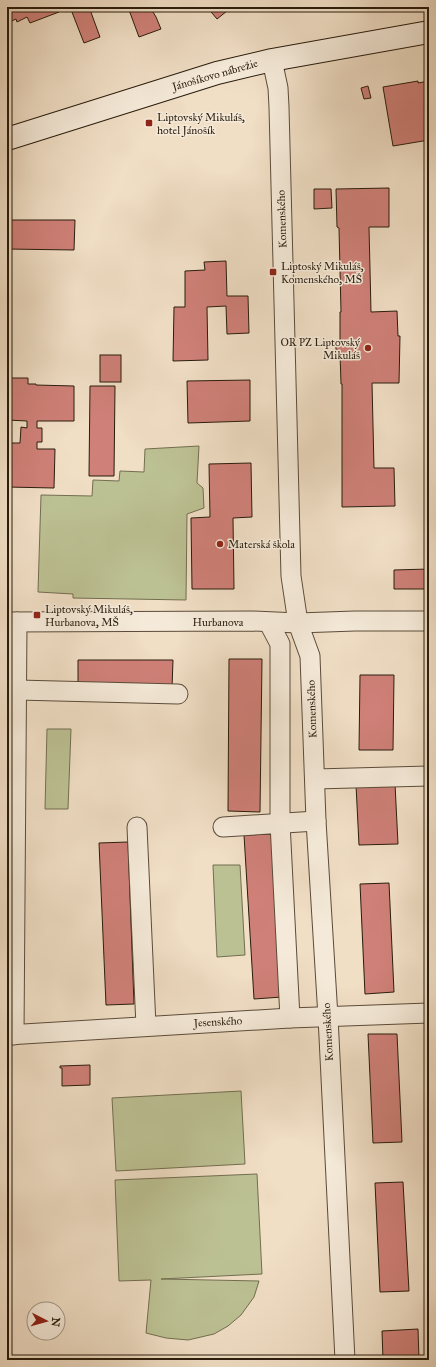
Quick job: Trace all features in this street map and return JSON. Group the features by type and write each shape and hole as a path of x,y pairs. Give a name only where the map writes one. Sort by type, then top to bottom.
{"main road":[{"name":"Jánošíkovo nábrežie","path":"7,139 217,73 272,60 429,32"}],"street":[{"name":"Komenského","path":"272,60 278,88 291,576 298,623 310,656 316,821 328,1017 345,1360"},
{"name":"Hurbanova","path":"12,622 252,621 269,623 298,623 429,621"},
{"path":"10,1035 17,690 12,622"},
{"path":"269,623 280,644 280,823 290,1018"},
{"path":"17,690 178,694"},
{"path":"315,779 429,776"},
{"path":"223,827 316,821"},
{"path":"137,827 146,1026"},
{"name":"Jesenského","path":"10,1035 290,1018 429,1014"}],"green space":[{"path":"199,446 197,483 203,488 204,508 187,514 186,600 73,598 73,594 38,592 41,495 92,496 93,480 119,481 120,471 144,472 145,449"},
{"path":"47,729 71,729 68,809 45,809"},
{"path":"213,865 240,865 245,955 217,957"},
{"path":"241,1091 245,1164 116,1171 112,1098"},
{"path":"257,1174 262,1274 161,1279 259,1281 254,1297 241,1315 228,1326 214,1334 188,1340 166,1338 146,1333 151,1280 119,1281 115,1180"}],"building":[{"path":"7,7 57,7 59,12 30,23 27,17 17,22 16,19 7,23"},
{"path":"70,7 89,7 100,37 84,43"},
{"path":"136,7 150,7 161,29 139,37 129,10"},
{"path":"207,7 232,7 217,19"},
{"path":"418,81 418,83 429,81 429,111 425,112 429,140 393,146 383,87"},
{"path":"368,86 371,98 364,99 361,88"},
{"name":"OR PZ Liptovský Mikuláš","path":"389,188 389,227 369,227 371,312 397,311 398,336 400,336 399,383 372,383 374,468 394,468 395,506 342,507 342,384 340,353 336,353 336,342 340,342 341,312 339,228 337,227 336,189"},
{"path":"314,189 331,189 332,208 314,209"},
{"path":"7,220 75,220 74,250 7,249"},
{"path":"226,261 227,296 248,296 249,333 227,334 226,306 207,307 208,360 173,361 174,307 185,307 185,271 205,270 204,262"},
{"path":"100,355 121,355 121,382 100,382"},
{"path":"7,378 28,378 28,384 36,385 74,386 74,421 37,421 37,428 42,428 42,442 37,442 37,449 55,449 54,488 7,487 7,443 20,443 21,427 27,428 27,421 7,420"},
{"path":"250,380 250,421 188,423 187,381"},
{"path":"90,386 115,386 114,476 89,476"},
{"path":"251,463 252,517 233,518 234,589 192,589 191,518 210,517 209,464"},
{"path":"8,552 9,590 7,590"},
{"path":"429,569 429,589 394,589 394,570"},
{"path":"229,659 262,659 260,812 228,811"},
{"path":"78,660 173,660 172,688 78,689"},
{"path":"360,675 394,675 393,750 359,750"},
{"path":"395,784 398,844 359,845 356,785"},
{"path":"273,834 282,997 254,999 244,835"},
{"path":"128,842 134,1004 106,1005 99,843"},
{"path":"389,883 394,992 365,994 360,884"},
{"path":"368,1034 397,1034 402,1142 373,1143"},
{"path":"7,1064 9,1064 9,1170 7,1170"},
{"path":"90,1065 90,1085 62,1086 62,1068 60,1068 60,1066"},
{"path":"403,1182 409,1291 380,1292 375,1183"},
{"path":"8,1212 8,1318 7,1318"},
{"path":"418,1329 419,1360 383,1360 382,1331"},
{"path":"291,1356 291,1360 257,1360 257,1357"}],"place":[{"name":"Liptovský Mikuláš, hotel Jánošík","path":"149,123"},
{"name":"Liptoský Mikuláš, Komenského, MŠ","path":"273,272"},
{"name":"OR PZ Liptovský Mikuláš","path":"368,348"},
{"name":"Materská škola","path":"220,544"},
{"name":"Liptovský Mikuláš, Hurbanova, MŠ","path":"37,615"}]}
